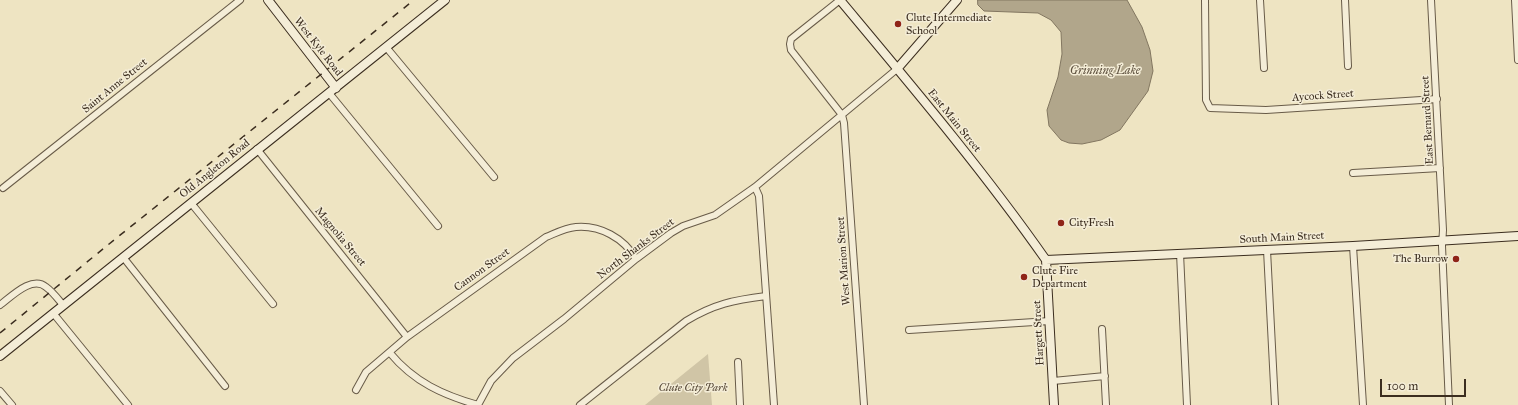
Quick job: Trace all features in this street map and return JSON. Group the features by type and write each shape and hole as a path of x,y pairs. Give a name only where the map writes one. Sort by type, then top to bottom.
{"street":[{"name":"Saint Anne Street","path":"3,188 240,0"},
{"name":"West Kyle Road","path":"268,0 332,91"},
{"name":"Old Angleton Road","path":"0,356 445,0"},
{"path":"840,0 795,35 791,39 790,44 791,50 842,115"},
{"name":"East Main Street","path":"840,0 1015,216 1046,260"},
{"path":"897,69 957,0"},
{"name":"Aycock Street","path":"1205,0 1206,100 1210,108 1266,110 1437,99"},
{"path":"1260,0 1264,68"},
{"path":"1345,0 1348,66"},
{"name":"East Bernard Street","path":"1431,0 1443,230 1442,240 1449,405"},
{"path":"1515,0 1518,60"},
{"path":"386,47 494,177"},
{"name":"North Shanks Street","path":"478,405 491,381 513,358 564,319 636,259 671,233 683,226 715,215 755,187 897,69"},
{"path":"332,91 438,226"},
{"name":"West Marion Street","path":"842,115 845,131 864,405"},
{"name":"Magnolia Street","path":"257,149 407,337"},
{"path":"1353,173 1440,168"},
{"path":"755,187 758,196 774,405"},
{"path":"191,203 273,304"},
{"name":"Cannon Street","path":"356,390 366,372 372,365 390,353 407,337 546,237 575,227 588,227 600,230 622,242 631,251 636,259"},
{"name":"South Main Street","path":"1046,260 1353,246 1518,236"},
{"path":"1353,246 1363,405"},
{"path":"1266,250 1275,405"},
{"path":"1180,253 1187,405"},
{"path":"123,257 225,386"},
{"name":"Hargett Street","path":"1046,260 1054,405"},
{"path":"0,305 26,285 41,284 46,286 64,305"},
{"path":"580,405 686,321 720,304 766,296"},
{"path":"53,313 128,405"},
{"path":"909,330 1050,321"},
{"path":"1102,330 1106,405"},
{"path":"390,353 406,370 427,385 450,396 478,405"},
{"path":"738,362 740,405"},
{"path":"1053,380 1105,376"},
{"path":"0,391 12,405"}],"green space":[{"name":"Clute City Park","path":"708,354 712,405 645,405"}],"water":[{"name":"Grinning Lake","path":"978,0 1127,0 1142,27 1150,50 1153,71 1148,91 1120,130 1101,140 1082,144 1069,143 1061,140 1049,126 1047,110 1058,77 1062,54 1061,32 1051,20 1038,13 984,11 978,5"}],"railway":[{"path":"0,333 414,0"}],"place":[{"name":"Clute Intermediate School","path":"898,24"},
{"name":"CityFresh","path":"1061,223"},
{"name":"The Burrow","path":"1456,259"},
{"name":"Clute Fire Department","path":"1024,277"}]}
